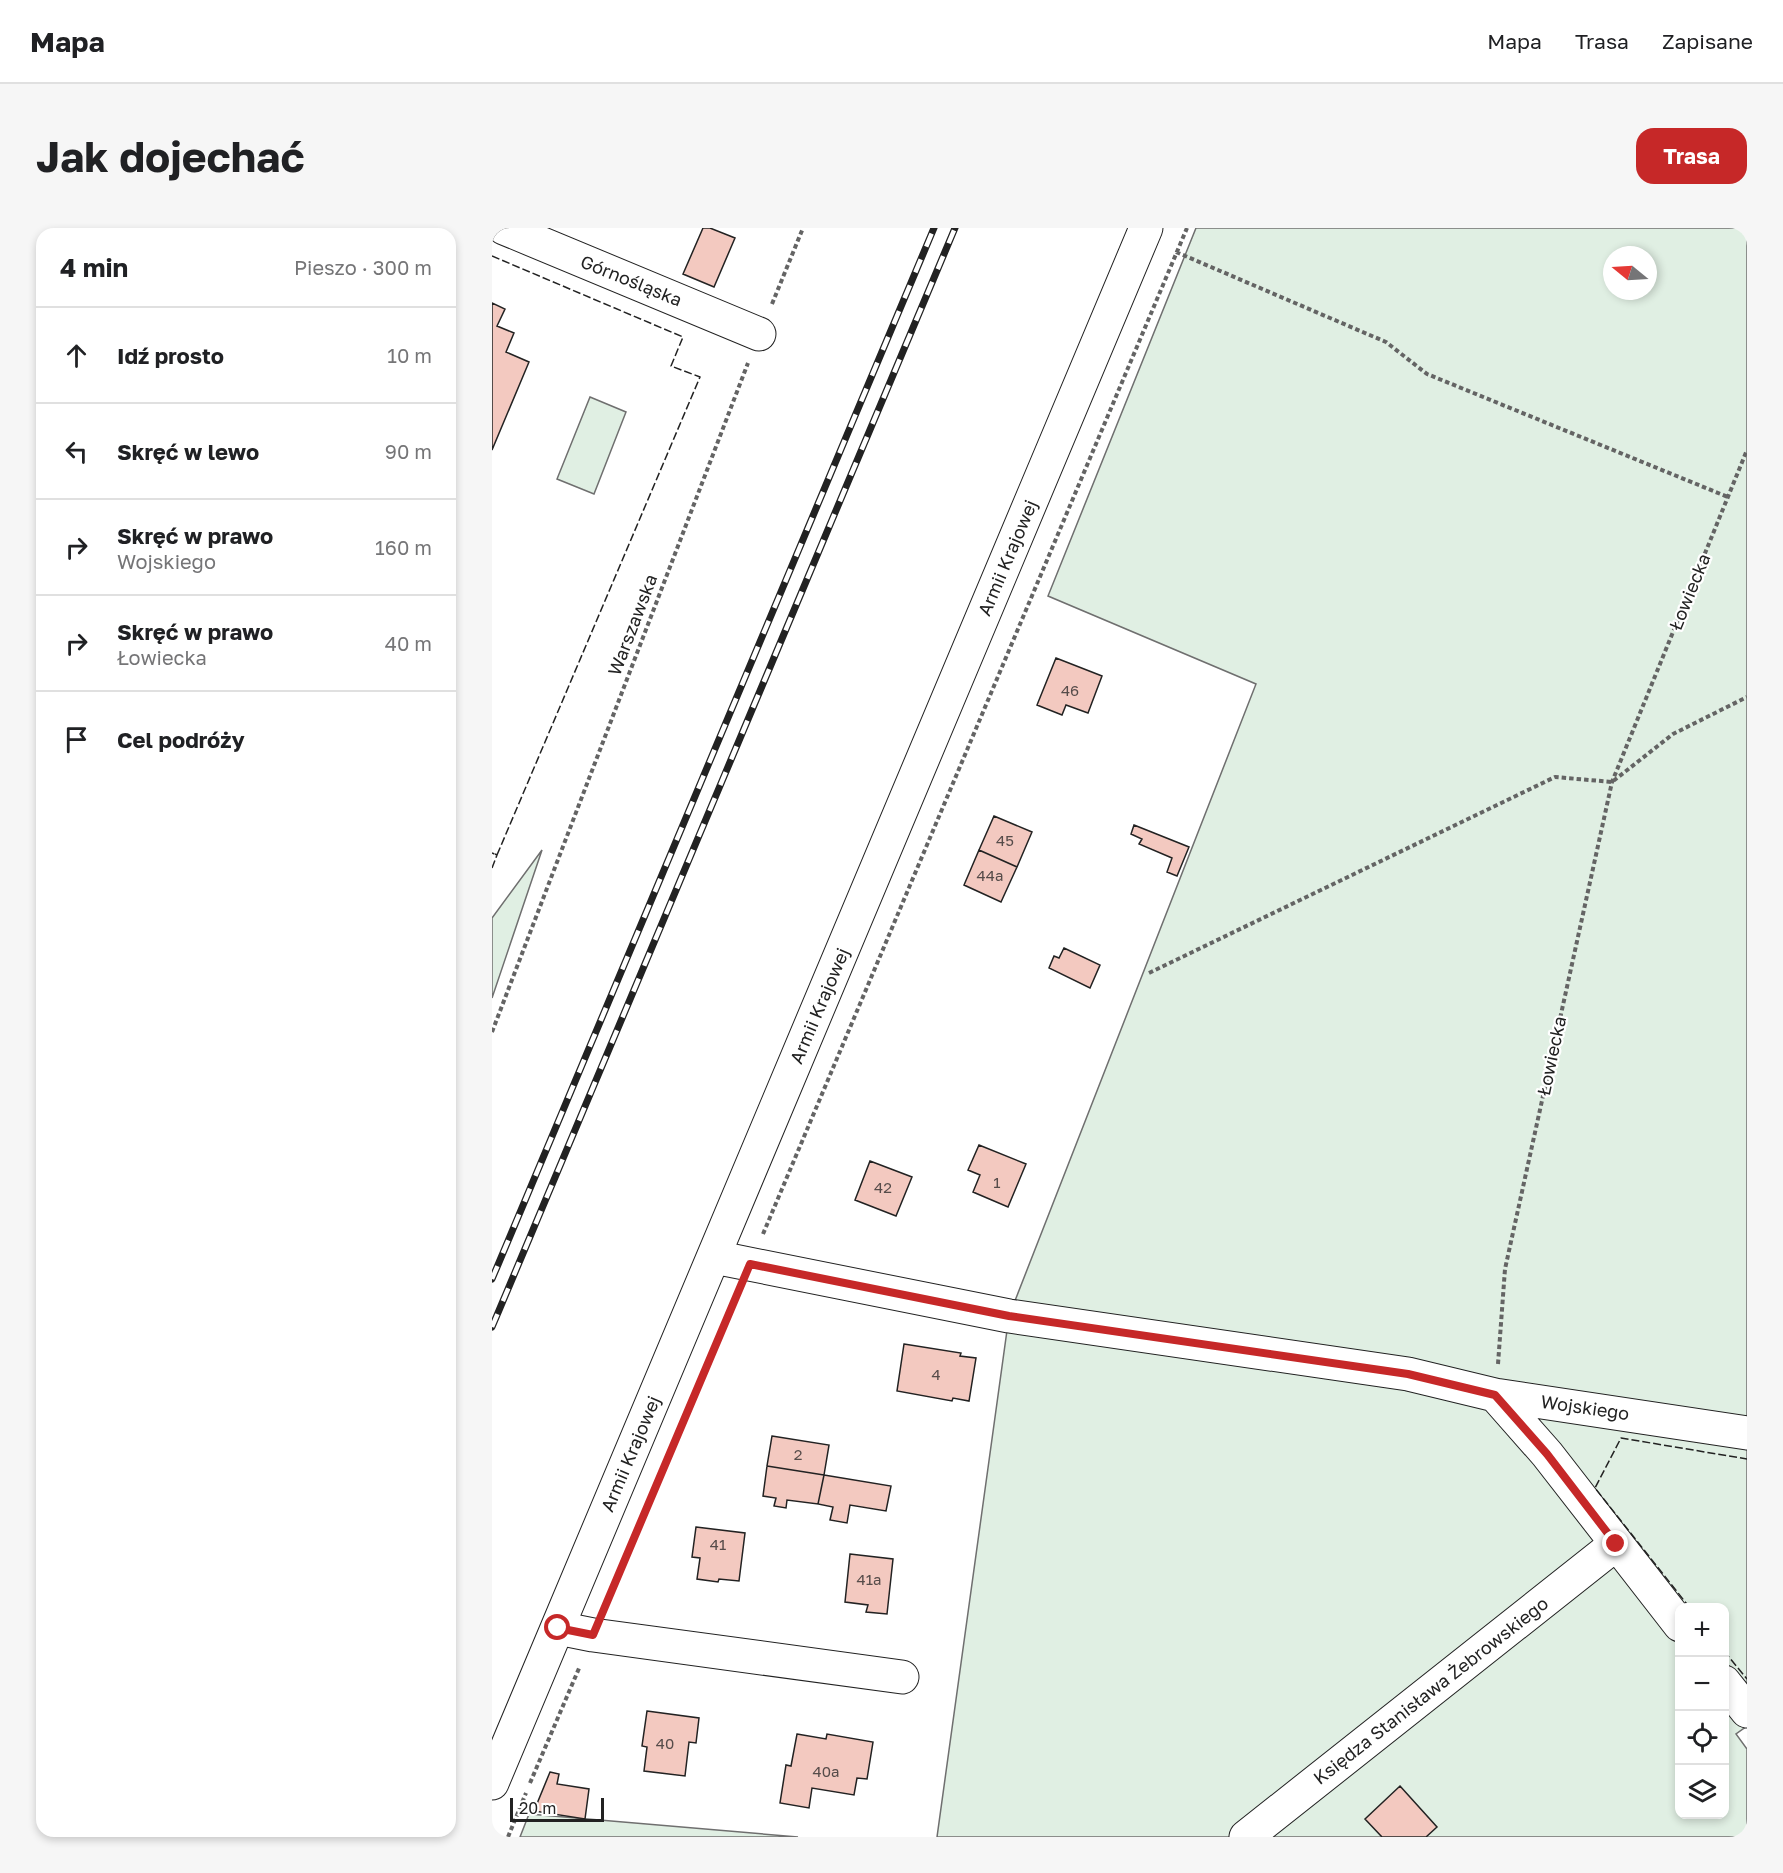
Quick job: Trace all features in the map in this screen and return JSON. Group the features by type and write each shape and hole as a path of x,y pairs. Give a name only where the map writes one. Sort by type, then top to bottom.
{"main road":[{"name":"Górnośląska","path":"504,228 759,334"},
{"name":"Armii Krajowej","path":"492,1783 1145,231"},
{"name":"Wojskiego","path":"714,1257 1009,1316 1408,1374 1495,1395 1747,1434"},
{"path":"1495,1395 1547,1454 1675,1619"},
{"name":"Księdza Stanisława Żebrowskiego","path":"1246,1837 1616,1544"},
{"path":"558,1628 593,1635 902,1677"},
{"path":"1729,1687 1747,1711"}],"path":[{"name":"Warszawska","path":"492,1032 759,334 803,228"},
{"path":"507,1837 1187,228"},
{"path":"1145,231 1177,252 1386,342 1427,374 1728,497"},
{"name":"Łowiecka","path":"1495,1395 1505,1269 1612,782 1747,450"},
{"path":"1149,973 1555,777 1612,782 1673,734 1747,697"}],"green space":[{"path":"1196,228 1747,228 1747,1726 1736,1734 1747,1749 1747,1837 937,1837 1009,1316 1256,684 1048,596"},
{"path":"590,397 626,412 594,494 557,479"},
{"path":"542,850 492,998 492,918"},
{"path":"529,1814 798,1837 520,1837"}],"building":[{"path":"703,228 710,228 735,238 714,287 683,274"},
{"path":"492,303 505,309 497,326 514,333 506,352 529,362 492,450"},
{"path":"1056,658 1102,676 1088,713 1066,705 1062,715 1037,705"},
{"path":"994,816 1032,832 1017,867 979,850"},
{"path":"1134,825 1189,847 1177,876 1167,872 1172,858 1139,844 1142,839 1131,834"},
{"path":"979,850 1017,867 1001,902 964,885"},
{"path":"1064,948 1100,965 1090,988 1049,968 1054,956 1059,958"},
{"path":"979,1145 1026,1164 1008,1207 973,1192 980,1175 968,1170"},
{"path":"870,1161 912,1177 896,1216 855,1200"},
{"path":"904,1344 961,1353 960,1356 976,1358 969,1401 953,1398 952,1401 897,1391"},
{"path":"772,1436 829,1445 824,1475 767,1466"},
{"path":"767,1466 824,1475 818,1504 787,1500 786,1508 774,1506 776,1498 763,1496"},
{"path":"824,1475 891,1486 886,1511 850,1505 847,1523 830,1520 833,1507 818,1504"},
{"path":"696,1527 745,1533 739,1581 719,1579 718,1582 697,1579 700,1558 692,1557"},
{"path":"850,1554 893,1559 887,1614 866,1612 868,1605 845,1602"},
{"path":"647,1711 699,1718 696,1743 689,1742 685,1776 644,1771 647,1747 642,1746"},
{"path":"797,1734 826,1739 827,1734 873,1742 867,1779 857,1778 854,1795 812,1788 809,1808 780,1803 786,1765 791,1766"},
{"path":"550,1772 559,1774 557,1784 589,1789 585,1819 534,1811"},
{"path":"1400,1786 1437,1827 1426,1837 1382,1837 1365,1819"}],"railway":[{"path":"492,1279 934,228"},
{"path":"492,1327 955,228"}],"fence":[{"path":"492,256 683,337 671,366 700,377 497,855 492,853"},
{"path":"492,868 497,855 495,854"},
{"path":"1686,1603 1595,1488 1621,1438 1747,1459"},
{"path":"1729,1657 1747,1679"}],"route":[{"path":"558,1628 593,1635 750,1264 1009,1316 1408,1374 1495,1395 1547,1454 1616,1544"}]}
